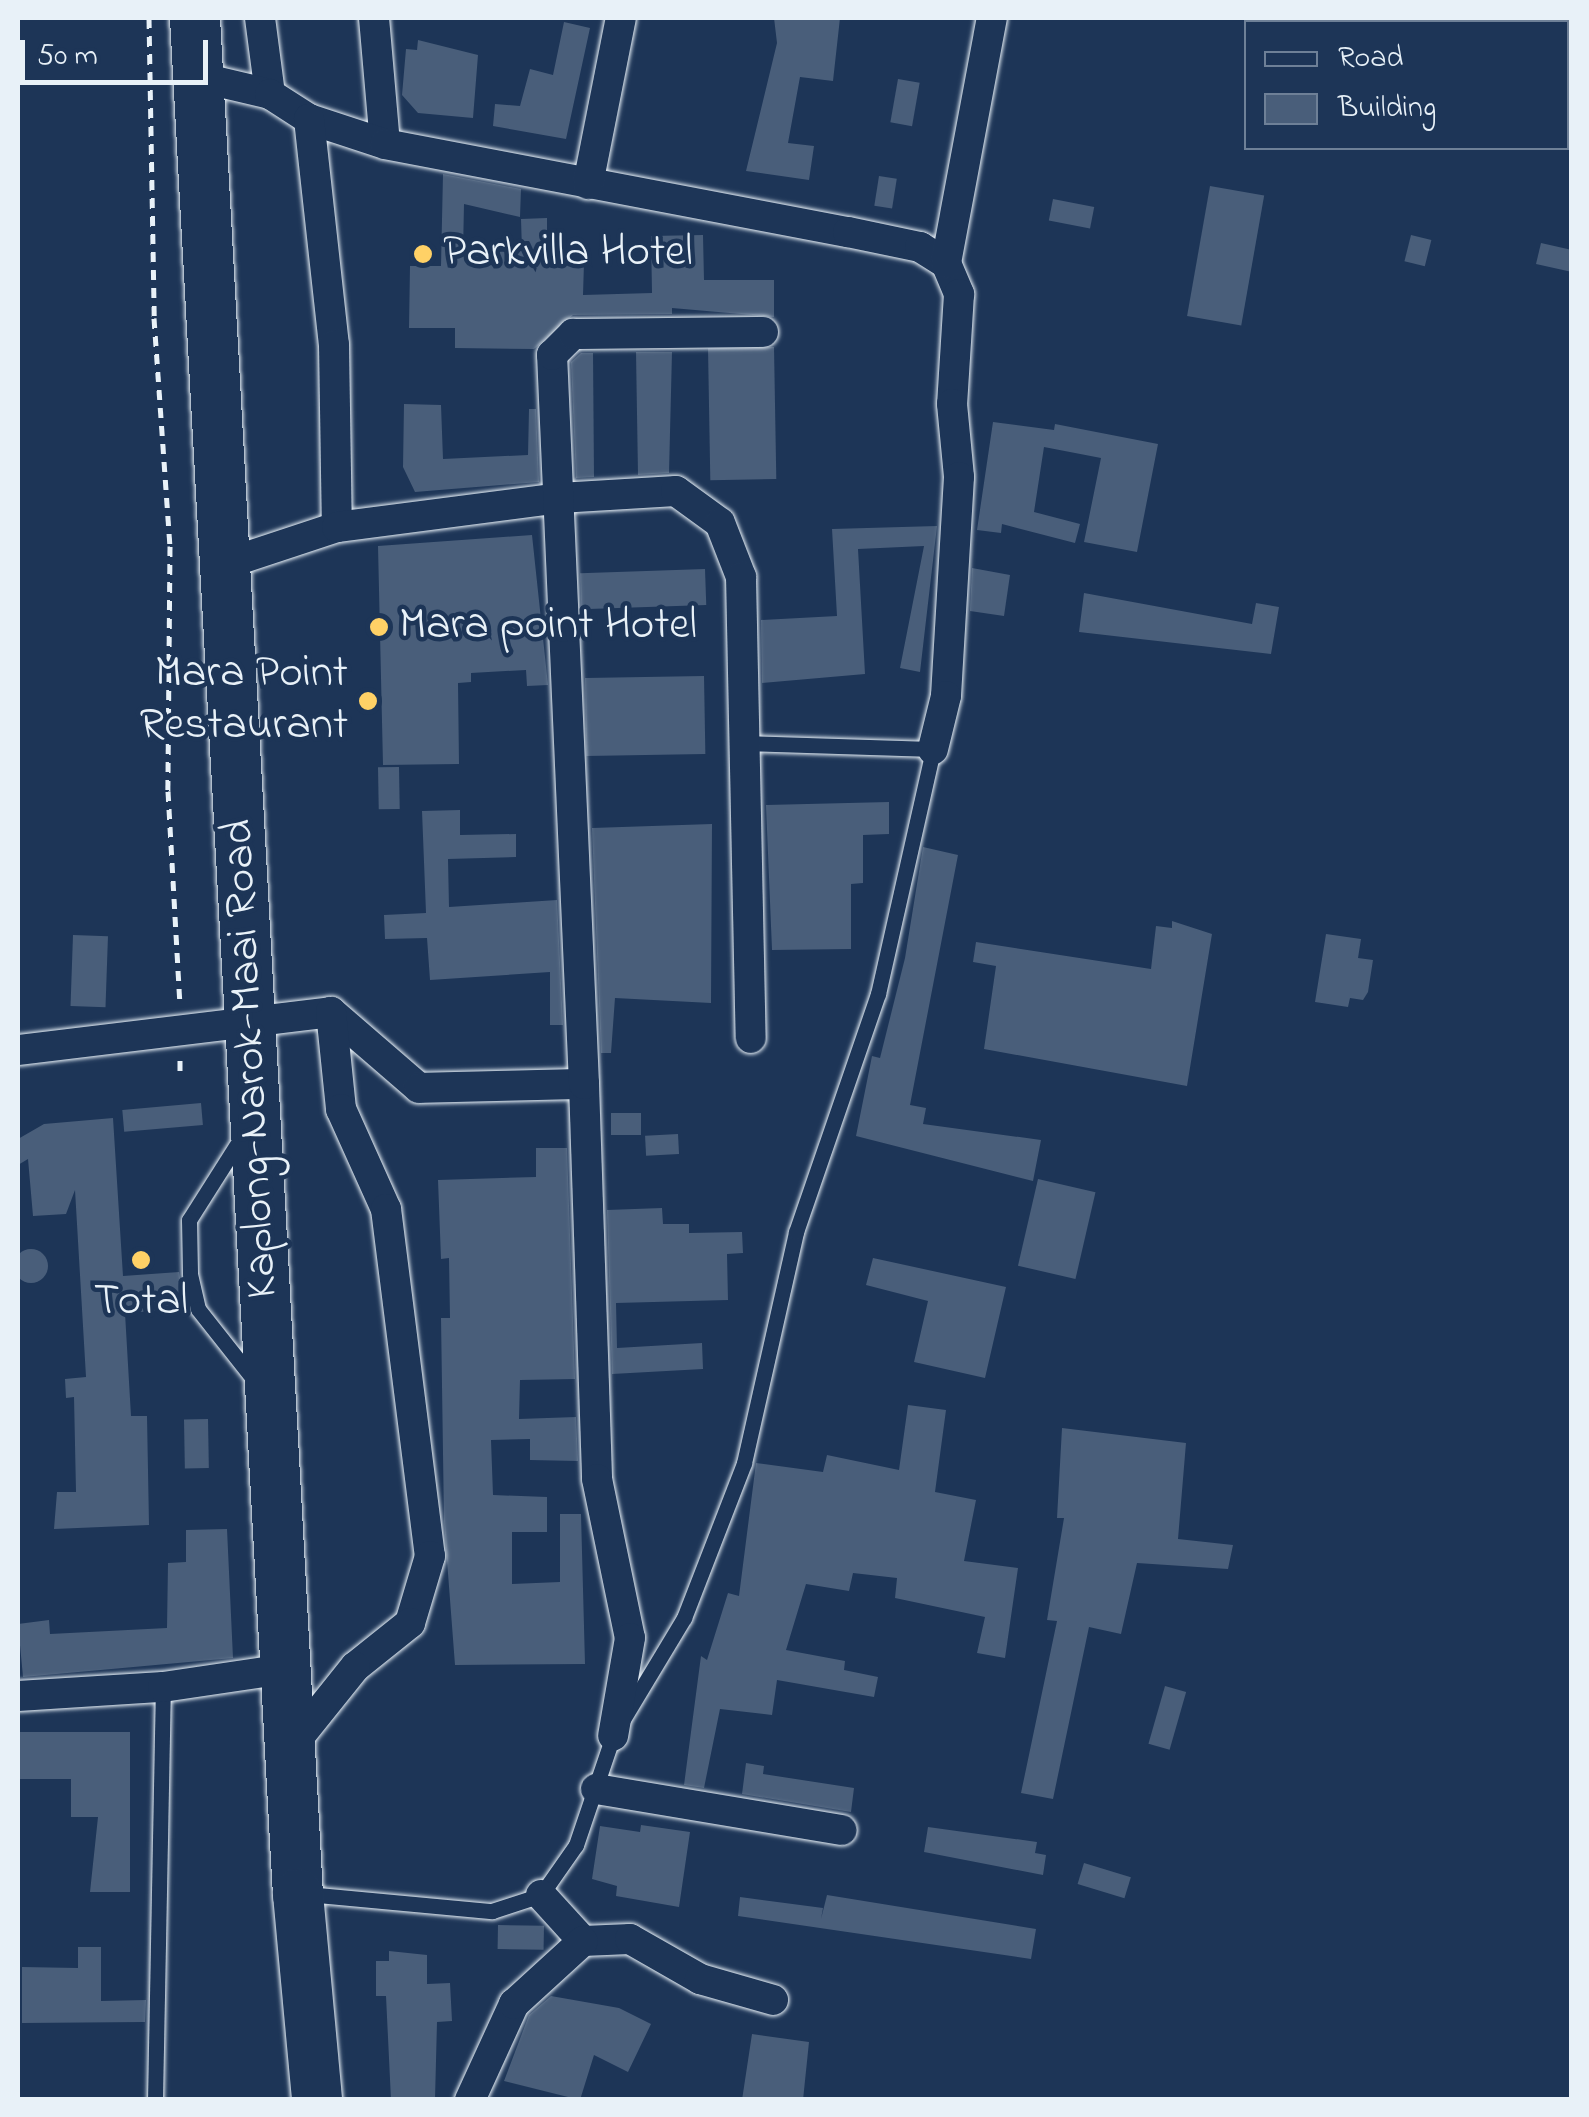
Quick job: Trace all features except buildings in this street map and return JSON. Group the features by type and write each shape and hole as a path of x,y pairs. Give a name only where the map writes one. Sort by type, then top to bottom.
{"highway":[{"name":"Kaplong-Narok-Maai Road","path":"195,18 298,1894 317,2100"}],"street":[{"path":"260,18 270,94"},
{"path":"374,18 385,144"},
{"path":"588,184 620,18"},
{"path":"933,749 947,679 959,477 952,404 959,294 946,263 992,18"},
{"path":"198,76 270,94 309,119 385,144 902,244 946,263"},
{"path":"309,119 334,345 337,527"},
{"path":"613,1736 630,1638 598,1479 552,355 573,334 764,332"},
{"path":"224,564 337,527 559,498 676,491 720,523 741,577 751,1038"},
{"path":"331,1012 420,1088 584,1084"},
{"path":"18,1050 250,1026 331,1012"},
{"path":"290,1748 356,1666 410,1624 430,1556 386,1209 341,1109 331,1012"},
{"path":"18,1696 162,1688 285,1669"},
{"path":"596,1789 842,1830"},
{"path":"541,1895 583,1942"},
{"path":"470,2100 514,2004 583,1942 630,1939 700,1979 772,2000"}],"lane":[{"path":"298,1894 492,1911 541,1895 576,1845 613,1736 684,1618 744,1463 796,1232 878,994 933,749 743,742"},
{"path":"255,1115 190,1220 190,1274 198,1309 243,1358 272,1420"},
{"path":"155,2100 162,1688"}],"path":[{"path":"149,18 180,1011"},
{"path":"180,1051 180,1070"}],"place":[{"name":"Parkvilla Hotel","path":"423,254"},
{"name":"Mara point Hotel","path":"379,627"},
{"name":"Mara Point Restaurant","path":"368,701"},
{"name":"Total","path":"141,1260"}]}
